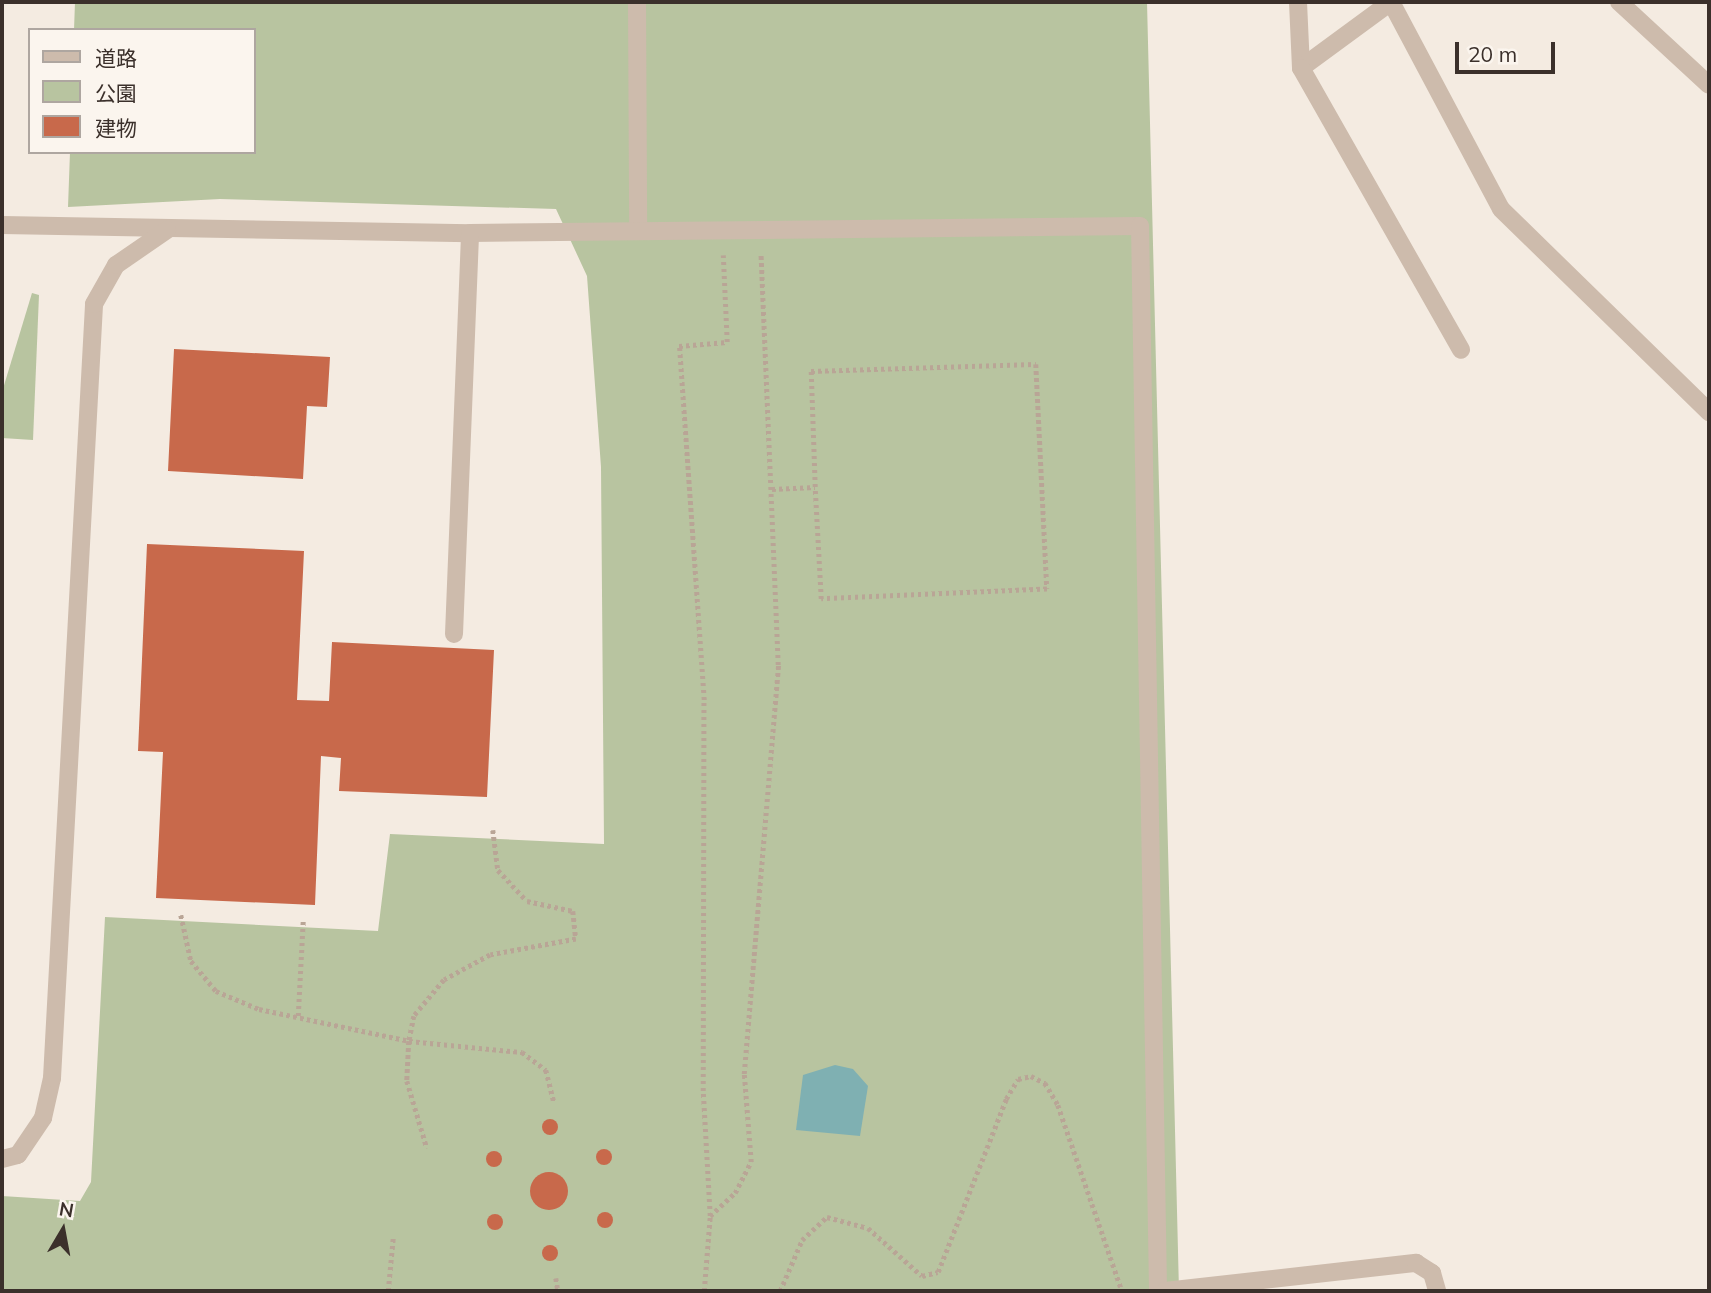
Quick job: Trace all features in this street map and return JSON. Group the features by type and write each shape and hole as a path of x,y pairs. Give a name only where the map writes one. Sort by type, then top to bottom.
{"street":[{"path":"637,2 638,231"},
{"path":"1298,2 1301,68 1461,350"},
{"path":"1301,68 1391,2 1501,209 1709,412"},
{"path":"1619,2 1709,85"},
{"path":"2,225 167,230 470,233 1140,226 1158,1291"},
{"path":"2,1159 18,1155 43,1118 52,1077 94,304 116,265 167,230"},
{"path":"454,634 470,233"},
{"path":"1165,1291 1416,1262 1432,1273 1437,1291"}],"path":[{"path":"704,1291 710,1216 703,1091 704,700 679,346 727,342 721,230"},
{"path":"710,1216 736,1194 751,1162 744,1074 778,665 760,230"},
{"path":"1036,364 1047,589 821,599 815,487 811,371 1036,364"},
{"path":"772,489 815,487"},
{"path":"428,1147 407,1081 409,1041 414,1016 444,980 489,955 576,939 573,911 527,901 498,870 493,830"},
{"path":"181,915 191,961 216,991 298,1016 409,1041 522,1052 546,1070 554,1101"},
{"path":"298,1016 303,920"},
{"path":"780,1291 802,1240 827,1217 868,1227 922,1276 938,1272 1006,1099 1018,1079 1031,1076 1045,1083 1058,1105 1122,1291"},
{"path":"388,1291 393,1238"},
{"path":"556,1278 558,1291"}],"green space":[{"path":"75,2 1147,2 1179,1291 2,1291 2,1196 80,1201 91,1182 105,917 378,931 390,834 604,844 601,467 587,276 556,209 220,199 68,207 70,154 256,154 256,28 74,28"},
{"path":"32,293 39,295 33,440 2,438 2,392"}],"water":[{"path":"835,1065 853,1069 868,1086 860,1136 796,1130 803,1075"}],"building":[{"path":"174,349 330,357 327,407 307,406 303,479 168,471"},
{"path":"147,544 304,551 297,700 329,701 332,642 494,650 487,797 339,791 341,758 321,756 315,905 156,898 163,752 138,751"},
{"path":"547,1119 553,1119 558,1127 556,1133 547,1135 542,1130 542,1124"},
{"path":"601,1149 607,1149 612,1157 610,1163 601,1165 596,1160 596,1154"},
{"path":"491,1151 497,1151 502,1159 500,1165 491,1167 486,1162 486,1156"},
{"path":"549,1172 563,1177 568,1191 563,1205 549,1210 535,1205 530,1191 535,1177"},
{"path":"602,1212 608,1212 613,1220 611,1226 602,1228 597,1223 597,1217"},
{"path":"492,1214 498,1214 503,1222 501,1228 492,1230 487,1225 487,1219"},
{"path":"547,1245 553,1245 558,1253 556,1259 547,1261 542,1256 542,1250"}]}
